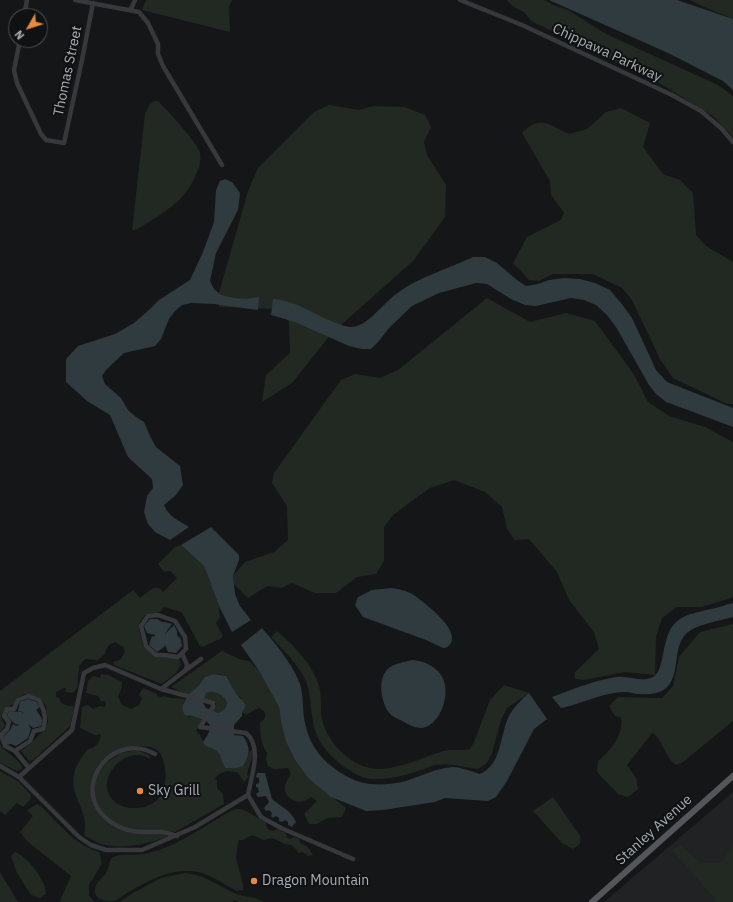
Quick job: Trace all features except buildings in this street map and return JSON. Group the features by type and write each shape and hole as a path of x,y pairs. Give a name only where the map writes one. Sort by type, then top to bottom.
{"main road":[{"name":"Stanley Avenue","path":"592,902 733,776"}],"street":[{"path":"75,0 131,9 139,12 148,23 158,44 158,54 163,66 222,165"},
{"path":"131,9 135,0"},
{"name":"Chippawa Parkway","path":"460,0 522,25 672,95 701,111 721,128 733,142"},
{"name":"Thomas Street","path":"18,48 14,70 17,83 41,134 46,140 64,143 82,60 91,2"},
{"path":"158,615 176,621 185,637 186,649 182,653 178,657 164,654 156,655 146,646 141,626 148,616 158,615"},
{"path":"182,653 187,665 186,670"},
{"path":"161,689 201,659"},
{"path":"20,777 72,730 84,674 92,668 105,665 161,689 213,704 213,707 200,727 246,733 250,736 254,743 256,754 248,796 261,817 281,828 353,859"},
{"path":"15,751 30,741 34,731 43,729 46,721 39,700 28,696 18,700 14,709 7,709 4,716 9,722 7,729 1,735 4,746 15,751 29,768"},
{"path":"155,754 142,749 126,749 117,753 104,762 97,771 93,783 92,793 100,813 120,828 135,832 160,832 177,836"},
{"path":"0,766 20,777 79,837 106,850 142,850 195,827 248,796"}],"shaded area":[{"path":"146,0 232,0 229,6 230,32 142,10"},
{"path":"506,0 545,0 551,4 568,10 606,34 718,85 733,96 733,137 713,116 661,84 531,21 525,13 514,7"},
{"path":"549,0 677,0 733,19 733,90 723,81 668,53"},
{"path":"690,0 733,0 733,19 704,7"},
{"path":"154,101 158,101 162,105 194,142 200,153 200,164 192,182 179,201 151,221 132,231 145,114 150,104"},
{"path":"329,105 359,110 374,106 405,107 425,115 431,127 424,142 427,155 446,185 445,217 414,260 332,333 292,383 262,402 266,375 290,353 289,322 277,309 219,307 219,293 248,191 258,168 314,112"},
{"path":"621,108 650,123 643,147 663,174 680,180 693,193 696,235 706,246 733,262 733,404 727,404 673,378 660,359 632,300 622,288 593,274 553,274 539,281 529,280 513,263 527,237 561,220 564,213 551,195 550,181 522,133 534,124 545,123 569,134 587,129 606,112"},
{"path":"225,179 232,182 240,193 238,210 216,253 210,281 214,289 221,295 246,299 259,297 258,310 214,304 191,303 182,305 169,319 161,339 155,346 124,353 106,370 102,376 105,384 121,398 128,410 144,422 156,447 180,466 183,485 176,495 164,505 171,515 189,527 170,540 155,532 148,524 144,512 147,496 153,488 152,479 128,457 110,415 87,401 66,382 66,359 78,346 115,334 134,323 159,300 190,280 203,252 214,222 216,190 220,181"},
{"path":"473,257 485,257 497,263 526,286 564,278 580,279 595,283 610,290 632,318 656,370 667,382 733,408 733,427 666,402 656,394 649,385 616,327 607,315 596,305 584,300 571,298 536,306 525,305 511,299 487,284 476,283 439,293 412,306 389,328 371,349 362,349 349,346 295,322 271,315 273,299 303,307 331,321 350,327 356,327 368,320 391,298 405,288 423,278"},
{"path":"487,298 530,322 566,313 595,321 635,376 648,402 669,416 705,427 733,442 733,596 731,598 702,607 677,607 662,618 656,637 655,675 625,672 584,680 575,679 575,672 599,649 594,632 569,600 557,572 529,539 515,540 507,529 502,507 485,492 454,480 430,488 393,515 384,527 384,561 376,574 357,577 336,593 315,593 292,583 282,588 267,586 248,598 234,584 233,576 245,562 274,552 288,540 287,506 272,483 274,473 341,380 355,374 380,378 398,370"},
{"path":"211,527 239,555 239,560 233,576 235,594 240,606 251,620 232,632 219,606 204,566 181,545"},
{"path":"181,545 204,566 219,606 220,618 216,623 223,636 220,639 202,647 200,646 182,613 164,607 160,612 146,614 139,626 143,646 155,657 179,659 181,664 176,673 162,684 114,665 113,662 121,659 125,652 123,646 115,642 108,646 105,654 98,660 85,659 79,666 77,689 73,693 65,692 66,688 56,692 56,697 59,698 61,703 68,706 73,706 74,709 70,726 33,760 29,761 21,751 44,731 48,722 46,706 41,699 24,694 17,698 14,704 4,710 1,717 5,726 0,732 0,691 133,590 140,598 153,588 159,588 163,592 177,578 170,571 164,572 158,564 175,547"},
{"path":"391,588 404,590 412,594 440,617 446,624 452,637 449,646 443,648 426,640 363,617 355,605 358,597 372,590"},
{"path":"733,603 733,617 695,628 685,635 679,648 673,677 670,684 662,691 648,694 619,692 561,708 552,697 584,685 610,678 622,677 649,679 653,677 660,667 666,641 673,625 687,615"},
{"path":"150,619 157,619 162,622 172,624 164,635 174,625 177,635 181,639 182,646 176,653 168,652 165,645 157,652 149,645 152,636 154,637 155,635 147,633 144,626"},
{"path":"733,624 733,721 683,762 676,765 672,762 656,735 652,733 627,765 636,778 638,789 628,797 618,794 597,772 598,761 616,742 620,730 621,717 615,716 609,706 618,697 662,698 673,686 679,657 700,632"},
{"path":"262,628 283,654 297,677 303,698 306,727 315,748 333,767 348,777 363,783 397,783 453,767 480,774 493,763 500,748 506,722 510,714 518,703 529,693 547,719 534,729 507,781 496,797 488,801 445,798 435,802 383,810 366,811 331,797 308,778 295,760 286,742 279,707 259,671 241,645"},
{"path":"277,631 307,662 316,678 320,690 322,719 330,737 342,753 368,768 391,768 444,751 470,749 490,700 504,685 529,693 507,708 501,720 492,753 487,763 478,769 452,765 435,765 409,774 391,778 369,779 354,773 343,766 328,752 320,741 313,722 306,682 297,666 271,637"},
{"path":"222,651 242,660 249,661 259,671 279,707 286,742 295,760 308,778 346,808 342,817 327,818 317,824 309,824 304,814 317,801 311,797 308,800 296,802 287,795 285,786 291,773 288,768 274,769 268,766 266,760 267,753 262,743 260,727 260,723 265,718 265,712 258,708 246,715 242,712 241,698 237,695 226,676 220,674 210,675 188,695 171,687"},
{"path":"412,660 420,661 432,666 441,675 444,681 445,698 440,714 435,721 422,728 410,725 390,714 385,705 381,688 385,672 389,668"},
{"path":"101,674 108,675 122,682 122,687 118,697 122,705 131,709 139,705 142,698 139,695 143,688 157,694 157,696 185,699 182,707 188,717 194,716 203,719 196,731 200,735 204,744 219,754 225,768 236,768 247,759 249,752 253,749 252,759 247,775 249,776 244,782 238,773 228,771 219,774 215,779 217,780 217,788 223,794 224,804 175,832 124,828 116,824 101,812 95,796 95,782 98,773 107,762 121,753 137,750 149,755 150,759 140,755 129,756 112,770 108,779 107,789 112,799 122,806 133,808 145,807 155,802 162,793 166,776 162,757 159,752 152,747 137,746 119,750 107,756 98,765 92,776 92,800 98,811 106,821 118,829 130,832 168,836 144,844 109,846 101,844 84,835 84,817 76,794 73,777 76,767 88,749 94,747 100,738 101,734 95,735 80,728 82,707 88,705 93,709 100,706 105,707 106,702 101,701 98,696 86,693 88,681 93,676 100,678"},
{"path":"214,674 226,676 237,695 246,705 242,712 242,716 234,725 234,735 243,736 246,740 249,751 243,766 236,768 225,768 217,752 203,742 209,733 209,723 194,716 184,714 182,707 188,695 205,677","holes":["206,693 215,693 223,697 227,703 226,707 218,713 206,708 203,703"]},
{"path":"210,692 219,694 226,700 226,707 218,713 213,711 216,704 214,701 204,699 206,693"},
{"path":"28,699 37,702 40,707 36,710 42,719 41,726 33,728 28,724 31,729 28,738 16,746 11,744 6,745 4,736 13,724 16,726 19,725 16,725 7,716 9,711 22,712 23,714 23,712 18,711 20,702"},
{"path":"0,744 20,763 22,769 17,771 0,763"},
{"path":"0,771 19,782 31,795 30,800 23,807 17,803 5,815 0,811"},
{"path":"257,773 265,773 272,799 289,812 296,822 292,827 288,825 288,822 285,820 282,822 279,821 279,818 276,816 273,818 271,816 272,813 269,810 266,811 264,808 269,802 266,796 258,797 256,794 259,792 258,788 256,787 256,784 259,783 259,778 256,777"},
{"path":"733,792 733,902 604,902"},
{"path":"553,797 580,836 580,844 573,849 562,843 533,811"},
{"path":"37,804 41,806 74,839 99,852 102,863 89,885 89,895 94,902 60,901 71,876 27,841 20,832 33,816 27,810"},
{"path":"235,809 247,811 266,823 269,830 273,831 277,829 286,833 287,837 290,839 294,837 299,839 300,843 307,846 313,855 308,856 303,852 299,853 292,845 285,844 275,839 271,838 264,840 252,835 243,840 239,840 238,842 236,858 243,884 243,890 237,891 207,875 194,871 179,871 156,878 114,901 100,899 96,895 95,888 107,871 111,859 122,855 139,855 168,847"},
{"path":"733,844 733,902 713,902 716,900 672,850 680,845 701,863 722,863"},
{"path":"15,852 31,864 40,876 46,894 40,898 31,895 17,873 11,856"},
{"path":"0,872 18,902 0,902"},
{"path":"185,873 208,879 240,895 264,902 239,902 234,900 233,902 120,902 161,878"}],"place":[{"name":"Sky Grill","path":"140,791"},
{"name":"Dragon Mountain","path":"254,881"}]}
